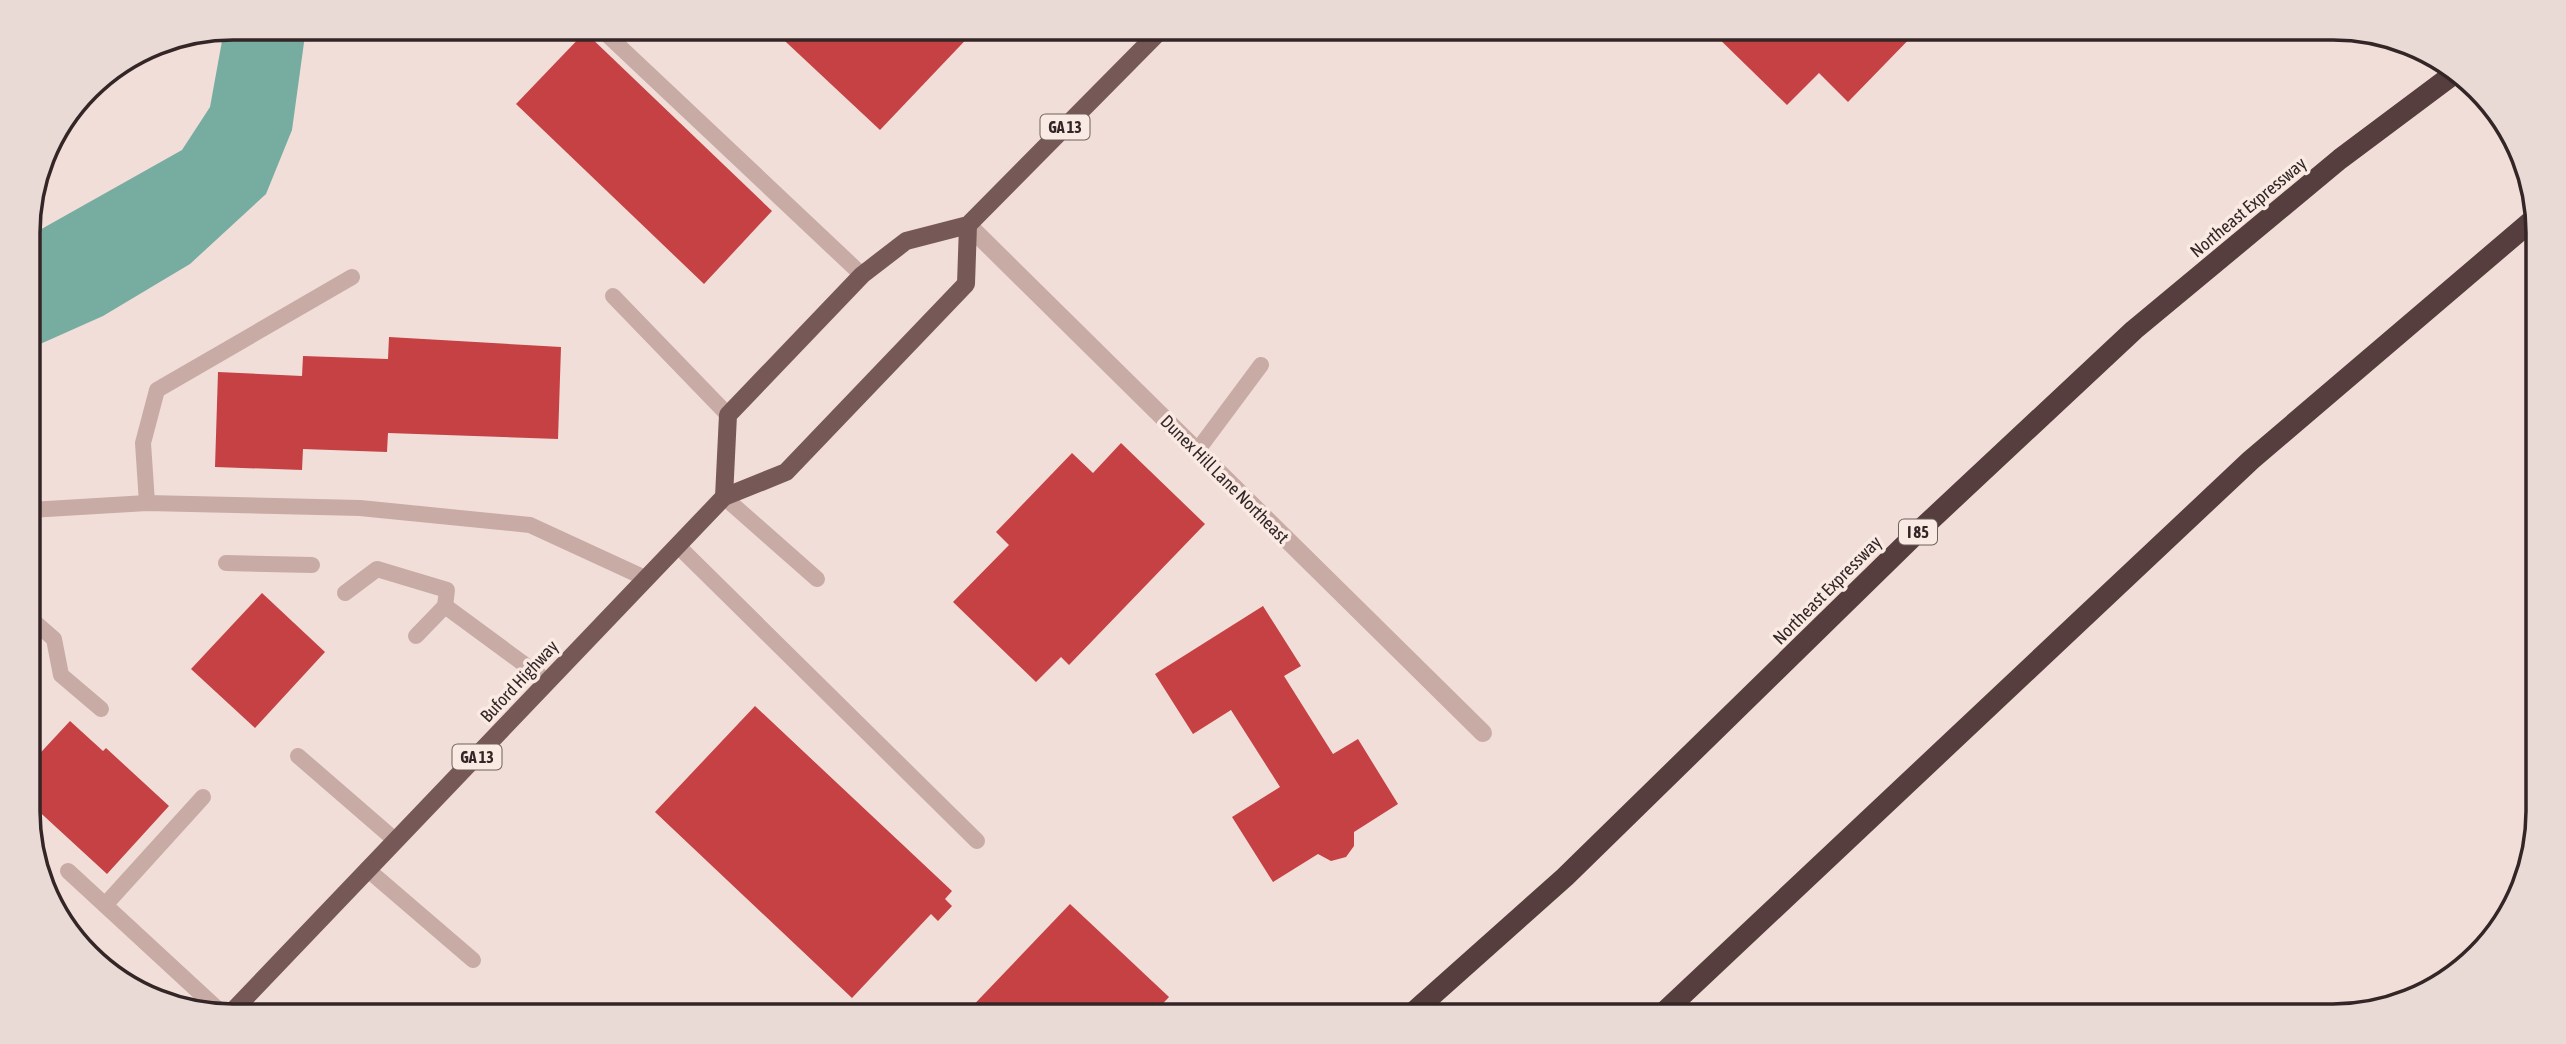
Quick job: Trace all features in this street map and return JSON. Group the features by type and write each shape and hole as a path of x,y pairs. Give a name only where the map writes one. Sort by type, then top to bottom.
{"highway":[{"name":"Northeast Expressway","path":"1423,1003 1565,877 1920,530 2134,330 2340,159 2447,79"},
{"path":"1673,1003 2251,460 2525,226"}],"main road":[{"name":"GA 13","path":"968,226 1151,41"},
{"path":"724,497 728,415 862,275 906,241 968,226"},
{"name":"Buford Highway","path":"237,1004 724,497 786,472 967,284 968,226"}],"street":[{"name":"Dunex Hill Lane Northeast","path":"968,226 1483,733"}],"lane":[{"path":"614,41 862,275"},
{"path":"147,503 143,443 157,390 352,277"},
{"path":"614,296 728,415"},
{"path":"1197,451 1261,365"},
{"path":"724,497 817,579"},
{"path":"41,509 147,503 360,508 530,525 645,578"},
{"path":"677,545 977,841"},
{"path":"226,564 312,565"},
{"path":"345,593 377,569 447,590 445,606 416,636"},
{"path":"445,606 547,681"},
{"path":"40,627 54,639 61,675 101,709"},
{"path":"298,756 396,840"},
{"path":"105,905 203,797"},
{"path":"367,869 473,960"},
{"path":"68,871 212,1002"}],"water":[{"path":"222,41 304,41 292,130 266,194 190,264 103,316 41,344 41,229 182,150 210,107"}],"building":[{"path":"1721,40 1908,40 1848,102 1819,73 1787,105"},
{"path":"577,41 594,41 772,211 704,284 516,104"},
{"path":"785,41 965,41 880,130"},
{"path":"389,337 561,347 558,439 388,433 387,452 303,449 302,470 215,467 218,372 302,376 303,356 388,359"},
{"path":"1121,443 1205,524 1069,665 1061,657 1036,682 953,602 1009,545 996,532 1072,453 1093,473"},
{"path":"262,593 325,652 255,728 191,669"},
{"path":"1263,606 1301,666 1284,676 1333,754 1358,739 1398,804 1354,832 1354,846 1346,857 1331,861 1318,854 1273,882 1232,817 1280,787 1231,710 1193,734 1155,674"},
{"path":"755,706 952,891 945,899 952,906 938,921 931,914 852,998 655,812"},
{"path":"70,721 103,751 106,748 169,806 107,874 40,812 40,753"},
{"path":"1070,904 1169,997 1163,1004 975,1004"}]}
